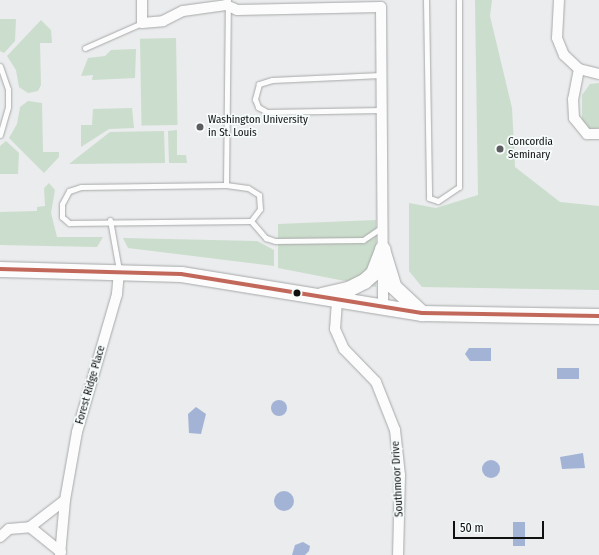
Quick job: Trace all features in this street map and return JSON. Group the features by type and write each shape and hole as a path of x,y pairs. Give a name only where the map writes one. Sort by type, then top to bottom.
{"main road":[{"path":"313,296 348,289 364,281 373,272 382,250"},
{"path":"382,250 393,286 422,313"},
{"path":"0,269 119,270 186,275 337,301 422,313 599,316"}],"street":[{"path":"142,0 142,23 227,2 237,10 381,3 382,308"},
{"path":"560,0 557,38 564,55 579,69 599,74"},
{"path":"579,69 573,99 574,118 587,134 599,134"},
{"name":"Forest Ridge Place","path":"60,554 65,500 77,432 117,294 119,270"},
{"name":"Southmoor Drive","path":"337,301 335,329 344,349 376,382 395,430 400,475 398,555"},
{"path":"0,537 4,529 30,527 65,500"},
{"name":"Forest Ridge Place","path":"30,527 60,554"}],"lane":[{"path":"426,0 429,198 438,201 459,187 459,0"},
{"path":"226,185 227,2"},
{"path":"85,48 142,23"},
{"path":"0,66 8,89 8,107 0,135"},
{"path":"381,75 272,80 259,84 255,99 258,107 267,112 382,110"},
{"path":"226,185 248,188 259,195 260,209 251,220 110,220 69,223 62,217 62,204 69,191 81,187 226,185"},
{"path":"110,220 119,270"},
{"path":"251,220 266,238 275,241 363,240 382,227"}],"green space":[{"path":"475,0 492,0 490,16 512,108 515,167 560,202 599,206 599,290 422,287 409,271 409,203 436,208 478,195"},
{"path":"0,19 16,19 15,41 4,53 0,51"},
{"path":"41,20 51,30 52,43 40,43 41,85 38,91 28,93 19,87 16,70 7,56"},
{"path":"176,38 178,125 142,126 140,39"},
{"path":"136,49 135,78 92,80 93,75 81,76 88,58 105,56 111,50"},
{"path":"599,83 599,128 589,129 582,121 582,95 590,84"},
{"path":"28,101 42,103 43,152 59,152 59,157 44,173 9,138 17,124 20,107"},
{"path":"132,108 134,128 109,129 81,147 81,125 92,125 93,109"},
{"path":"177,130 177,155 186,155 187,163 169,163 168,131"},
{"path":"164,131 165,163 69,164 110,132"},
{"path":"6,141 19,153 18,174 0,174 0,146"},
{"path":"49,183 55,190 51,213 57,237 103,237 97,247 0,245 0,212 37,211 37,207 45,206 44,188"},
{"path":"376,220 376,287 278,268 278,224"},
{"path":"123,238 257,241 274,250 274,266 128,248"}],"water":[{"path":"469,348 491,348 491,361 470,361 465,354"},
{"path":"557,368 579,368 579,379 557,379"},
{"path":"276,400 282,400 287,405 285,414 282,416 276,416 271,411 271,405"},
{"path":"196,407 206,414 201,434 189,433 188,414"},
{"path":"583,453 585,468 562,469 560,457"},
{"path":"491,460 495,461 499,465 499,473 495,477 491,478 487,477 483,473 482,469 483,465 487,461"},
{"path":"284,491 291,494 294,501 291,508 284,511 277,508 274,501 277,494"},
{"path":"513,522 525,522 525,546 513,546"},
{"path":"303,542 310,546 309,551 305,555 292,555 295,545"}],"transit line":[{"path":"0,269 181,274 422,313 599,316"}],"place":[{"name":"Washington University in St. Louis","path":"200,127"},
{"name":"Concordia Seminary","path":"500,149"}]}
